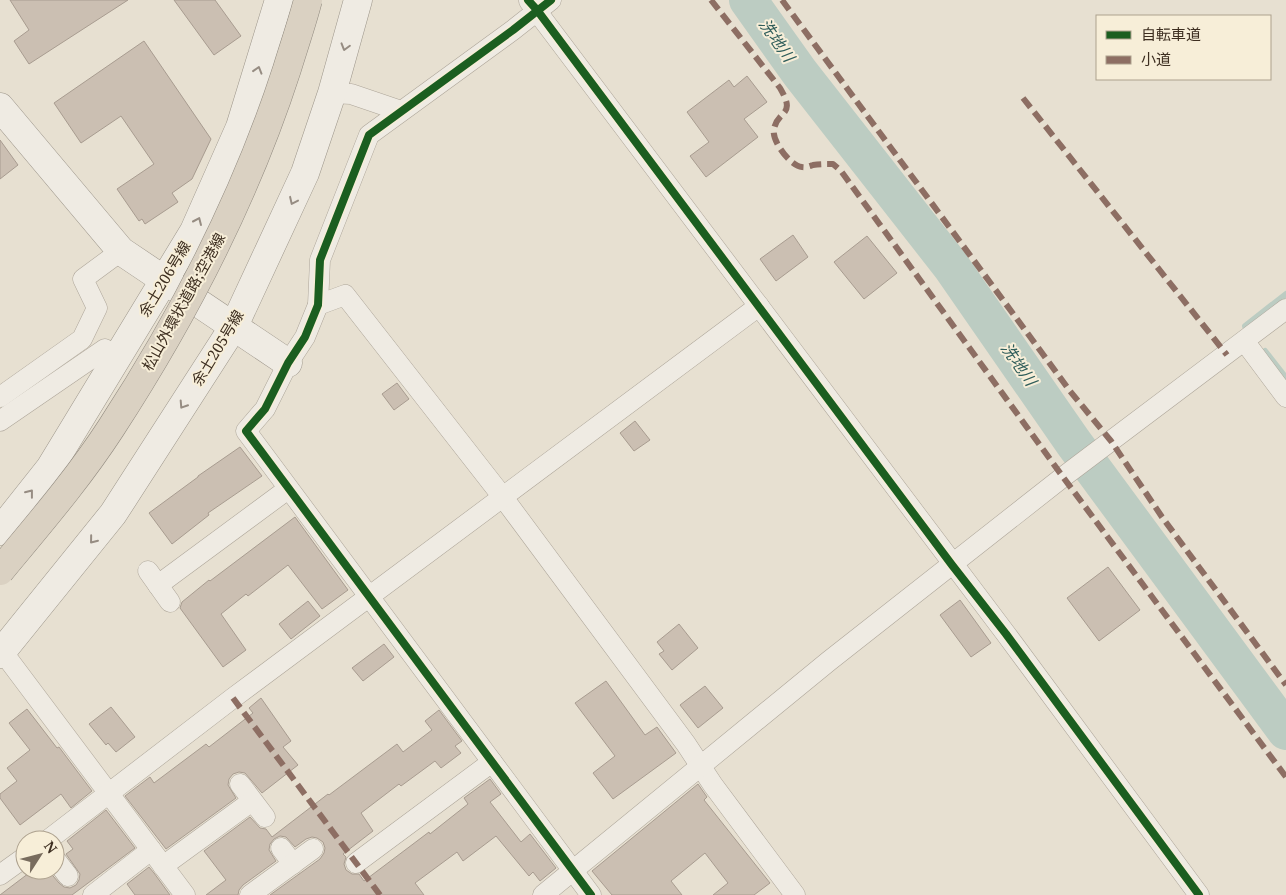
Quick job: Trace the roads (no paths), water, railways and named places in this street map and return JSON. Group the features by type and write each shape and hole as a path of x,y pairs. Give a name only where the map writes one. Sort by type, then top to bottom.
{"highway":[{"name":"松山外環状道路;空港線","path":"0,571 57,502 111,429 194,287 234,208 273,112 308,0"}],"street":[{"name":"余土206号線","path":"0,531 50,468 194,231 240,127 279,0"},
{"name":"余土205号線","path":"1,651 113,514 234,326 305,174 332,93 358,0"},
{"path":"591,895 246,431 266,409 288,363 305,337 318,305 320,260 369,135 513,30 539,3 759,306 952,565 1006,634 1199,895"},
{"path":"332,93 351,94 401,110"},
{"path":"0,107 120,251 288,363"},
{"path":"0,397 82,339 97,308 83,279 120,251"},
{"path":"318,305 345,295 502,496 686,744 700,766 795,895"},
{"path":"61,830 233,698 759,306"},
{"path":"543,895 829,661 1067,474 1286,310"},
{"path":"1245,342 1286,397"},
{"path":"0,421 105,348"},
{"path":"170,602 153,578 288,490"},
{"path":"1,651 185,895"},
{"path":"356,863 492,762"},
{"path":"240,784 265,818"},
{"path":"163,866 252,801"},
{"path":"250,895 287,856 313,849"},
{"path":"93,895 151,850"},
{"path":"0,876 15,865"},
{"path":"65,872 68,876"}],"waterway":[{"name":"洗地川","path":"748,0 800,73 951,266 1073,442 1286,731"},
{"path":"1246,329 1245,326 1286,294"},
{"path":"1265,351 1286,378"}]}
